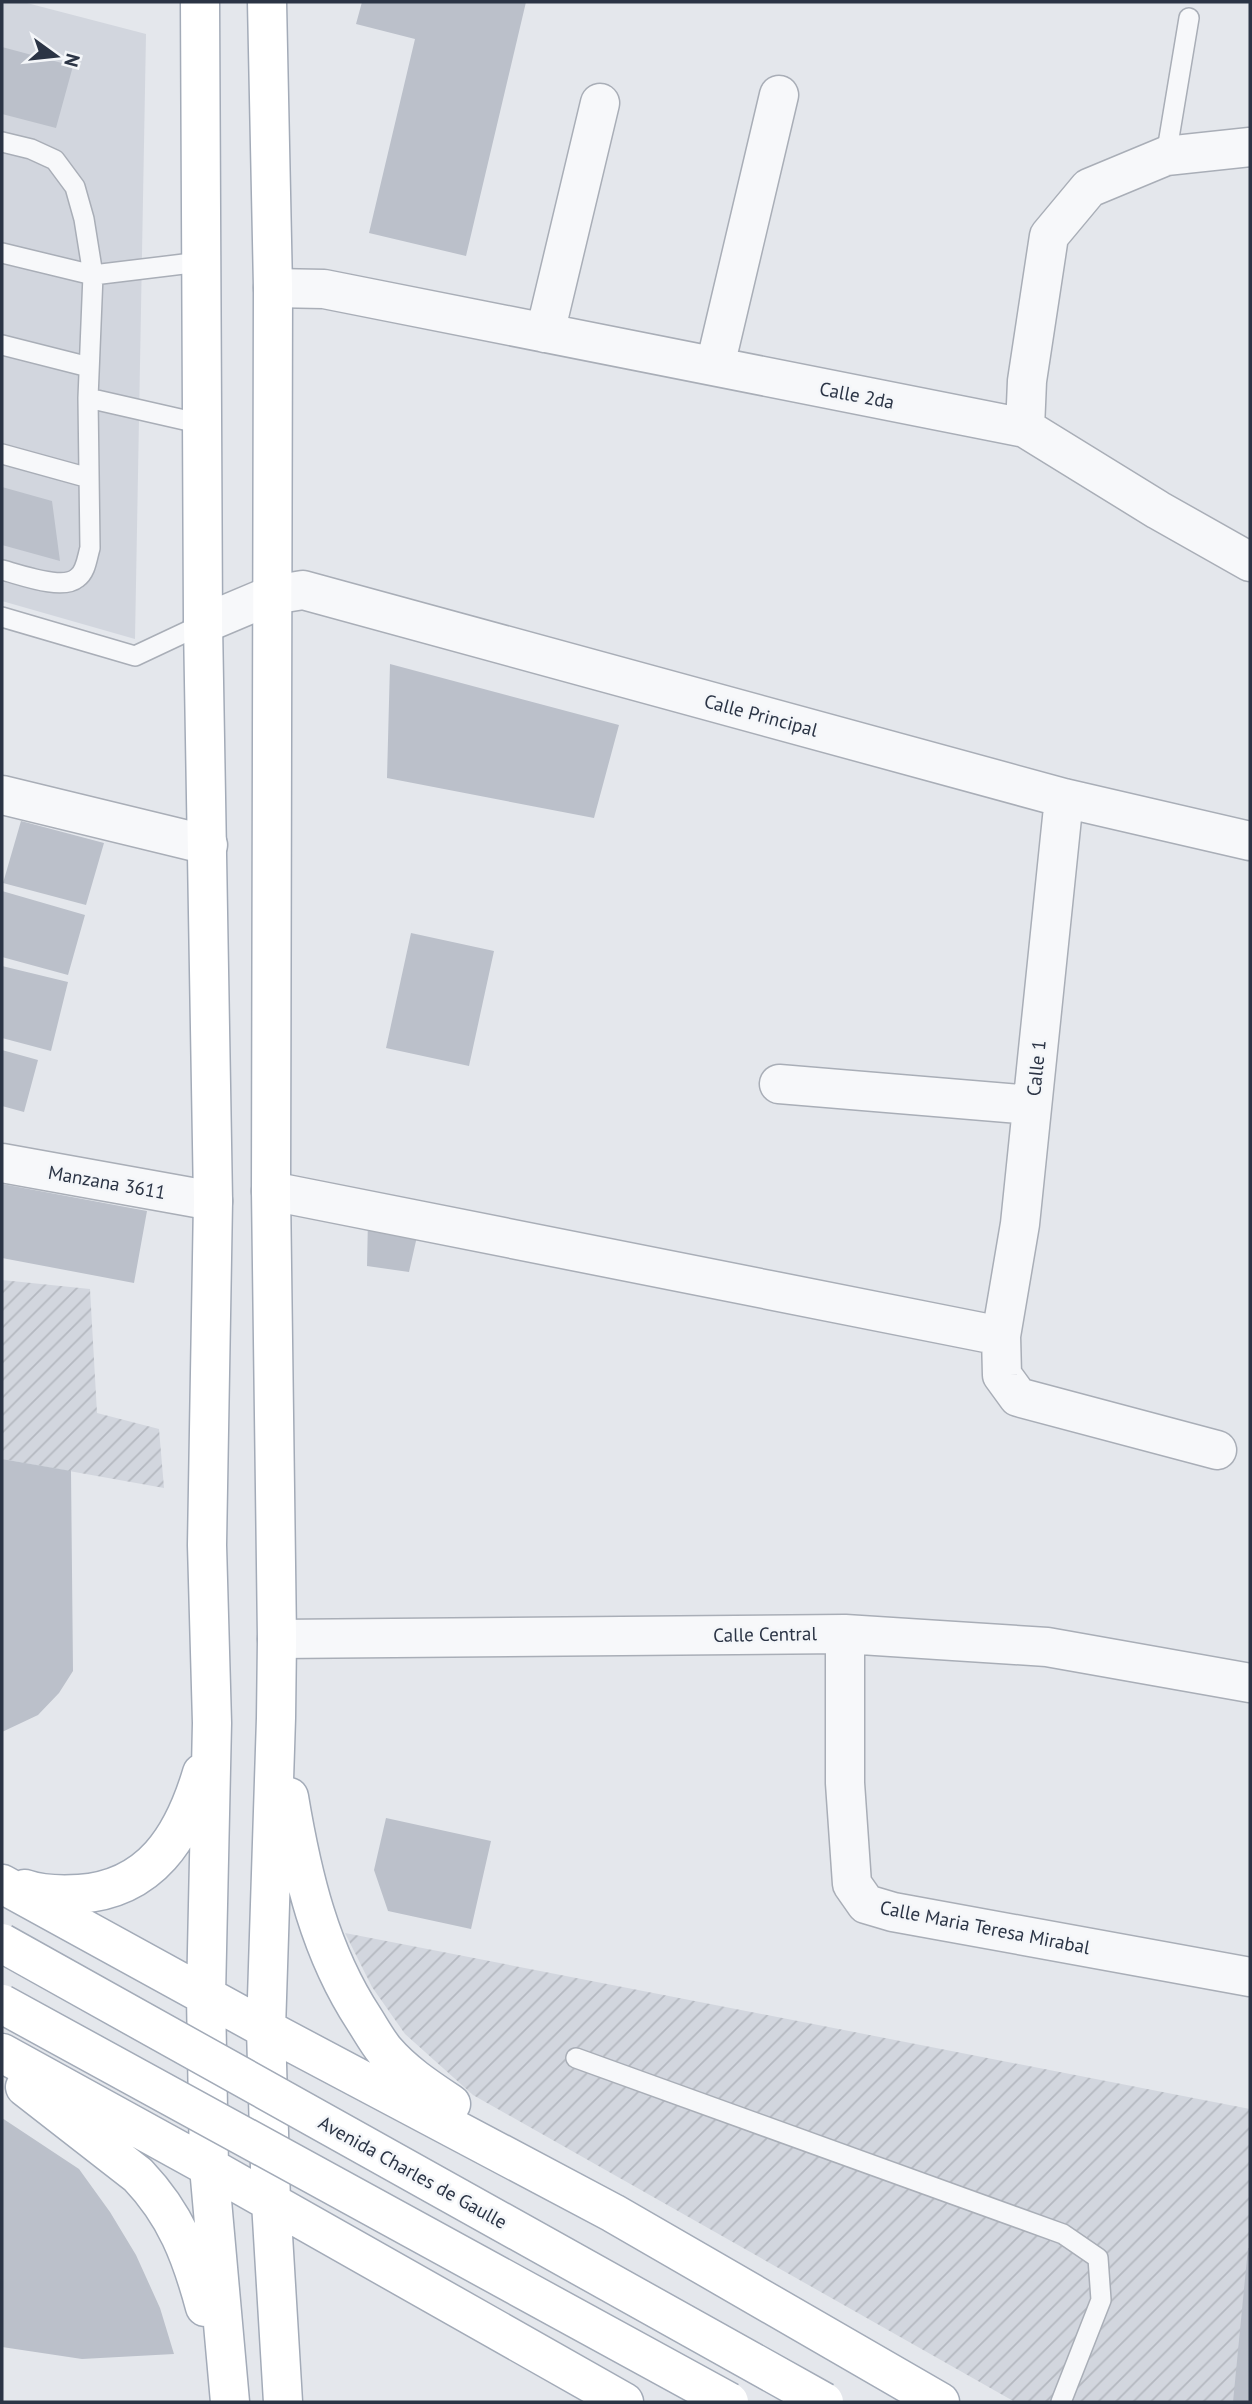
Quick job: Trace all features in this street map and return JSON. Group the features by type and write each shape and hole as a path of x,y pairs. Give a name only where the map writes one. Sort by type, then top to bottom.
{"main road":[{"path":"200,2 203,624 213,1201 207,1545 212,1723 206,1996 209,2167 230,2402"},
{"path":"267,2 273,288 271,1191 277,1639 266,2029 271,2202 283,2402"},
{"path":"276,1718 292,1818 311,1905 323,1940 354,2005 383,2049 412,2078 613,2213"},
{"path":"2,1882 33,1892 61,1895 90,1893 115,1887 146,1870 170,1846 193,1801 204,1766 212,1723"},
{"path":"2,1882 266,2029 613,2213 940,2402"},
{"name":"Avenida Charles de Gaulle","path":"2,1943 824,2402"},
{"path":"2,2004 729,2402"},
{"path":"2,2053 623,2402"},
{"path":"2,2069 138,2175 166,2207 180,2232 194,2267 224,2402"}],"street":[{"path":"715,366 779,95"},
{"path":"545,332 600,103"},
{"path":"1250,147 1166,156 1089,188 1049,236 1027,381 1025,428 1158,510 1250,562"},
{"name":"Calle 2da","path":"273,288 324,289 1025,428"},
{"name":"Calle Principal","path":"203,624 272,595 303,590 1064,798 1250,841"},
{"path":"2,795 208,845"},
{"name":"Calle 1","path":"1064,798 1020,1224 1001,1336 1002,1375 1018,1397 1217,1450"},
{"path":"779,1084 1032,1105"},
{"name":"Manzana 3611","path":"2,1163 213,1201"},
{"path":"271,1191 1001,1336"},
{"name":"Calle Central","path":"277,1639 845,1634 1047,1647 1250,1683"},
{"name":"Calle Maria Teresa Mirabal","path":"845,1634 845,1783 848,1845 852,1884 866,1904 893,1912 1250,1977"}],"lane":[{"path":"1166,156 1189,18"},
{"path":"2,142 31,149 55,160 75,187 84,219 93,275 88,398 90,548 85,568 77,579 62,583 2,570"},
{"path":"2,253 93,275 200,262"},
{"path":"2,345 89,367"},
{"path":"88,398 202,424"},
{"path":"2,454 89,478"},
{"path":"2,617 135,656 203,624"},
{"path":"576,2058 1063,2234 1098,2258 1101,2300 1061,2402"}],"shaded area":[{"path":"2,2 23,2 146,34 135,639 2,601"},
{"path":"2,1280 90,1289 97,1413 159,1429 164,1488 2,1459"},
{"path":"345,1933 1250,2109 1250,2402 1015,2402 473,2095 405,2034 372,1987"}],"building":[{"path":"362,2 526,2 466,256 369,233 415,39 356,24"},
{"path":"2,47 73,66 56,128 2,114"},
{"path":"2,487 52,501 60,561 2,545"},
{"path":"390,664 619,725 594,818 387,778"},
{"path":"21,821 104,843 86,905 3,883"},
{"path":"2,891 85,915 68,975 2,957"},
{"path":"411,933 494,951 469,1066 386,1048"},
{"path":"2,966 68,982 51,1051 2,1038"},
{"path":"2,1050 38,1060 24,1112 2,1106"},
{"path":"2,1184 147,1211 134,1283 2,1258"},
{"path":"368,1218 418,1232 409,1272 367,1266"},
{"path":"2,1459 71,1471 73,1671 59,1693 38,1715 2,1732"},
{"path":"386,1818 491,1841 471,1929 388,1911 374,1870"},
{"path":"2,2118 79,2169 136,2255 160,2308 174,2354 82,2359 2,2347"},
{"path":"1248,2248 1250,2402 1233,2402"}]}
